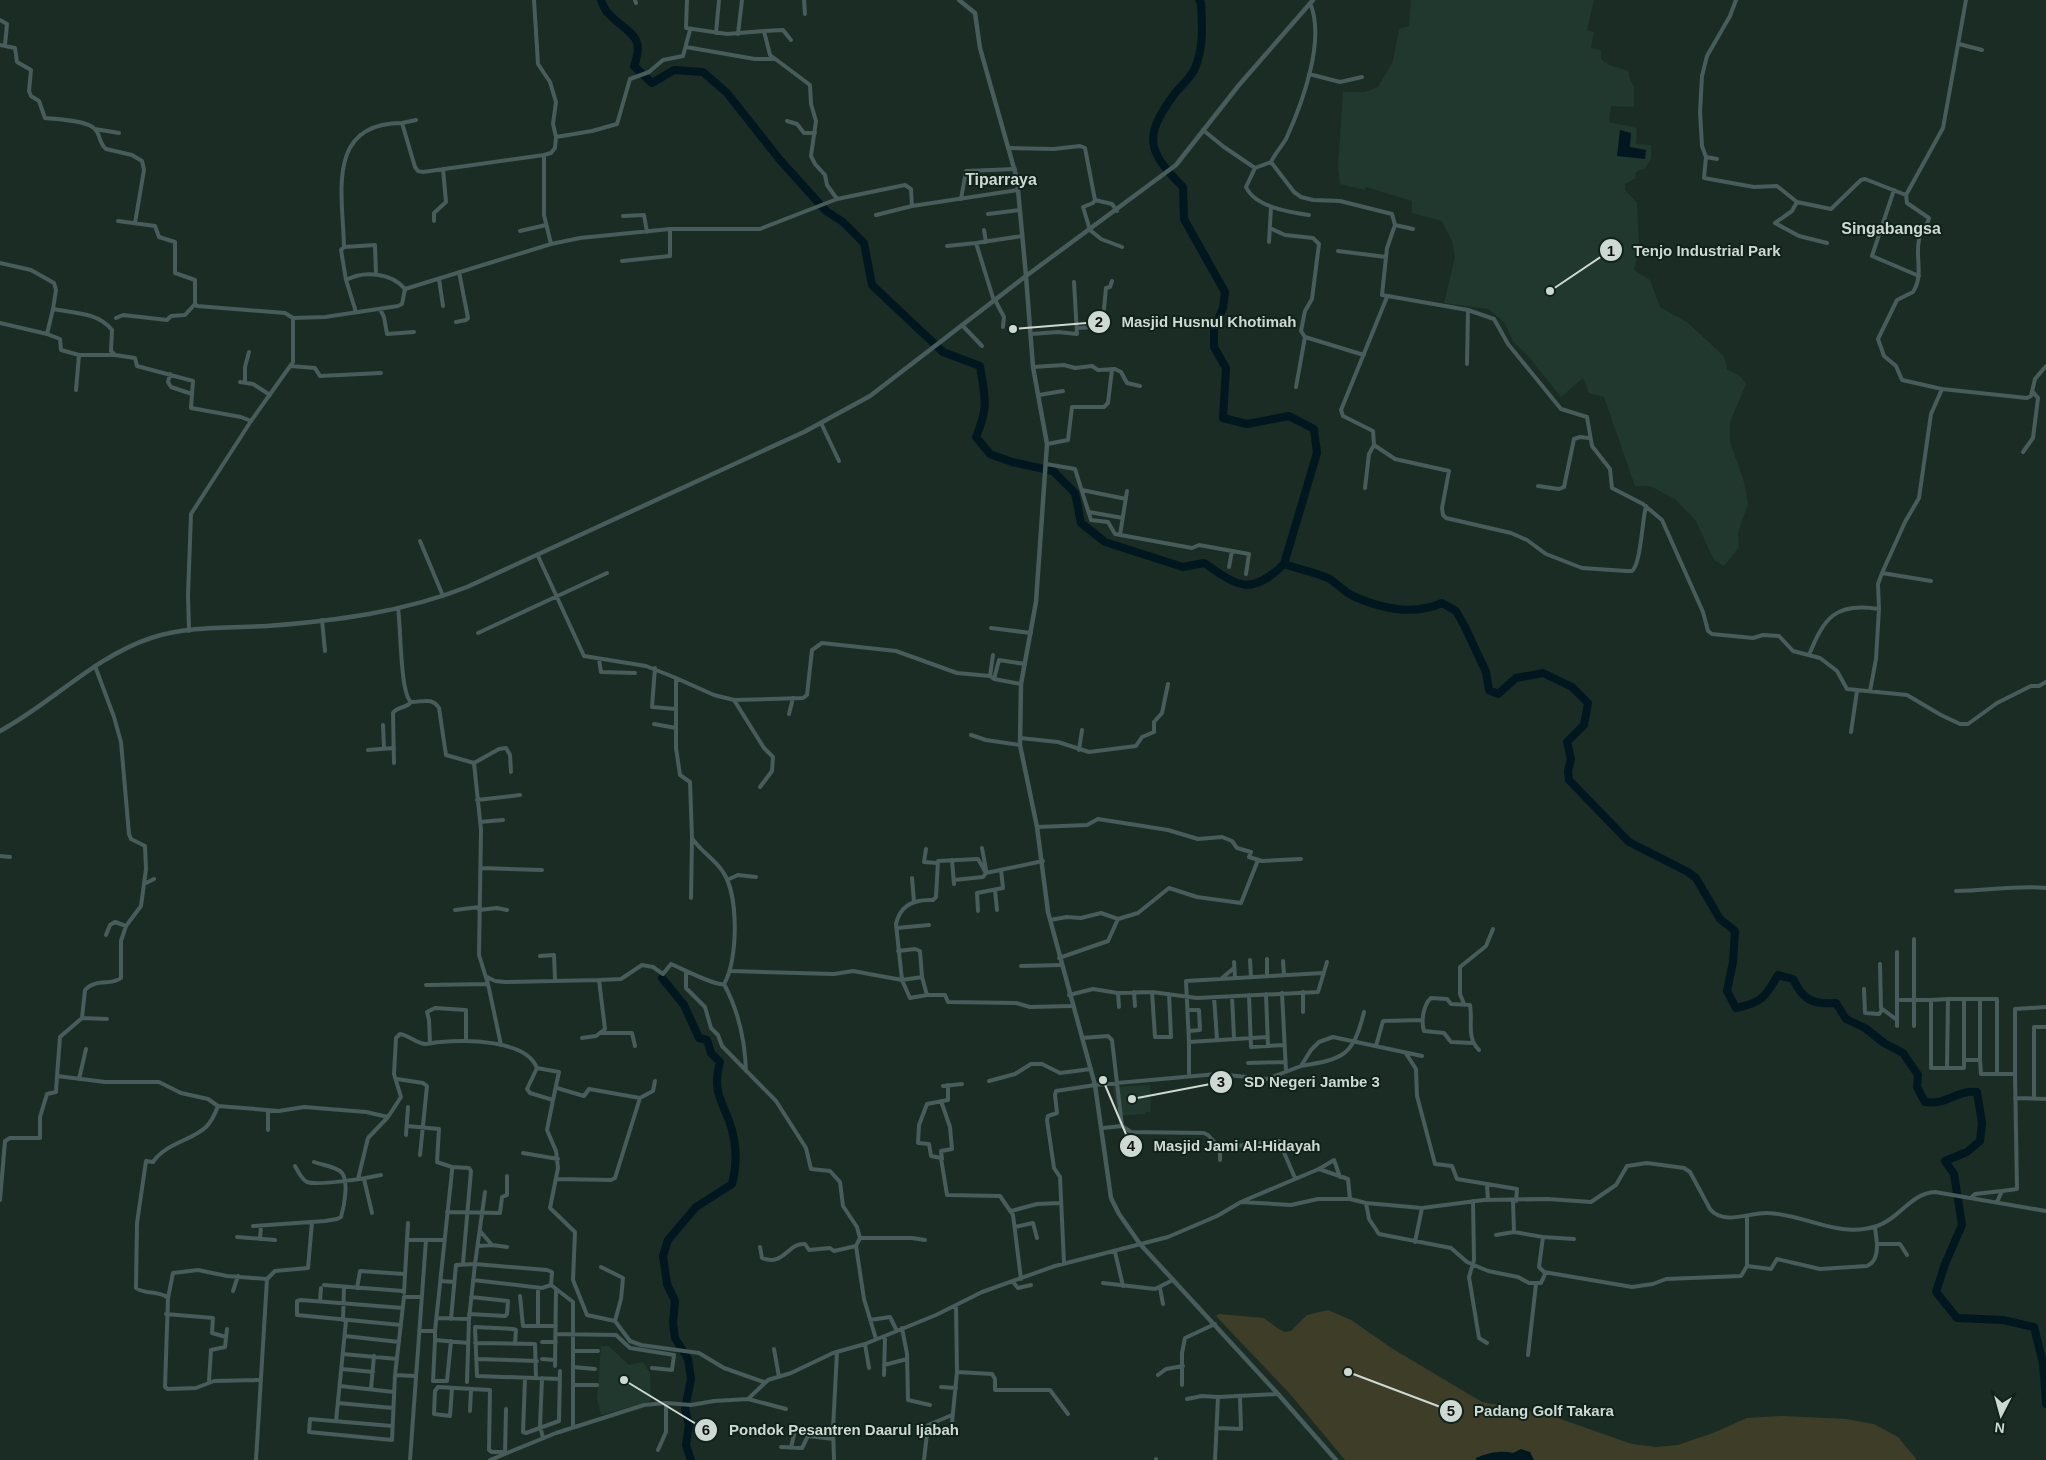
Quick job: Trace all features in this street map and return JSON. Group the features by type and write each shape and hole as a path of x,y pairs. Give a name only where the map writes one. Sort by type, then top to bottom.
{"street":[{"path":"402,123 418,171 551,154 556,148 553,124 555,96 550,82 538,64 534,0"},
{"path":"687,0 685,26 690,30 738,34 764,30 783,30 791,40"},
{"path":"716,33 718,0"},
{"path":"738,34 742,0"},
{"path":"804,0 804,14"},
{"path":"959,0 974,11 980,48 1010,148 1018,190 1033,367 1047,444 1036,602 1021,684 1020,745 1037,827 1050,920 1095,1085 1103,1128 1111,1198 1119,1214 1140,1244 1336,1460"},
{"path":"1736,0 1730,16 1707,56 1702,76 1700,112 1702,146 1706,157 1704,178 1706,180 1754,188 1777,186 1797,202 1831,209 1857,182 1865,179 1906,195"},
{"path":"1966,0 1942,134 1931,147 1906,195 1907,203 1929,218 1918,242 1919,276 1913,292 1897,300 1879,335 1879,344 1884,356 1896,366 1902,380 1942,389 2030,398 2035,379 2046,366"},
{"path":"1308,215 1271,207 1248,191 1246,187 1255,168 1271,162 1285,139 1309,74 1316,42 1316,23 1312,2"},
{"path":"0,732 43,705 95,666 126,648 152,637 189,631 322,620 398,608 443,596 538,556 821,423 870,396 1026,276 1176,165 1203,130 1312,2"},
{"path":"0,20 7,24 8,27 2,45 15,48 17,62 31,70 29,90 31,96 39,100 45,118 89,124 95,129 102,146 106,149 132,155 142,161 144,170 135,223"},
{"path":"556,136 592,131 617,124 630,79 643,75 663,60 684,56 690,30"},
{"path":"764,30 769,52 775,59 810,85 812,106 816,118 811,152 812,159 825,175 827,186 837,199"},
{"path":"1959,44 1982,50"},
{"path":"686,47 755,58 775,59"},
{"path":"1309,74 1340,82 1362,77"},
{"path":"356,312 340,255 344,247 341,172 350,146 358,136 374,128 416,120"},
{"path":"787,121 797,124 804,133 815,133"},
{"path":"95,129 119,133"},
{"path":"1203,130 1255,168"},
{"path":"1010,148 1054,149 1082,146 1086,150 1095,200"},
{"path":"544,155 543,200 546,225 551,244"},
{"path":"1706,157 1717,159"},
{"path":"1271,162 1294,192 1301,197 1340,202 1390,213 1395,225 1387,248 1381,293 1388,297 1486,314 1497,322 1508,344 1561,409 1587,417 1589,438 1594,449 1610,469 1612,488 1646,506 1662,520 1703,612 1708,631 1712,634 1753,638 1763,635 1779,636 1793,651 1820,658 1837,671 1847,689 1907,695 1960,724 1968,724 1997,703 2031,686 2039,686 2046,682"},
{"path":"434,221 434,212 443,207 446,202 442,169"},
{"path":"961,199 966,171 1015,169"},
{"path":"406,289 551,244 588,237 670,229 760,229 837,199 906,185 911,189 912,206"},
{"path":"876,215 912,206 1018,190"},
{"path":"1894,190 1872,256 1919,276"},
{"path":"1095,200 1112,204 1116,211"},
{"path":"1095,200 1093,203 1083,207 1090,230 1101,239 1122,246"},
{"path":"1797,202 1792,211 1775,223 1799,236 1827,243"},
{"path":"1269,242 1271,207"},
{"path":"988,214 1020,210"},
{"path":"623,216 644,215 647,232"},
{"path":"116,318 123,315 168,320 172,316 185,315 195,304 195,280 175,273 175,242 159,237 155,226 118,221"},
{"path":"520,231 546,225"},
{"path":"1395,225 1413,229"},
{"path":"1270,228 1285,235 1313,238 1319,244 1312,299 1305,311 1300,328 1305,337 1296,387"},
{"path":"622,261 670,256 670,229"},
{"path":"984,230 986,242"},
{"path":"947,246 1022,236"},
{"path":"976,243 994,301 1004,317 1004,327"},
{"path":"344,247 375,245 376,275"},
{"path":"1338,251 1386,257"},
{"path":"0,263 31,270 54,283 56,290 47,334"},
{"path":"456,322 468,318 459,272"},
{"path":"346,280 358,276 376,275 392,279 406,289"},
{"path":"439,279 443,306"},
{"path":"1077,328 1098,327 1105,307 1106,288 1111,286 1112,281"},
{"path":"1031,334 1058,332 1076,335 1074,282"},
{"path":"195,304 201,307 285,313 293,318 401,306 406,289"},
{"path":"1365,488 1369,454 1374,445 1372,431 1341,413 1388,297"},
{"path":"53,308 92,316 106,323 112,330 111,351 115,355"},
{"path":"380,309 387,334 414,332"},
{"path":"1467,364 1468,310"},
{"path":"189,631 188,596 191,514 294,359 293,318"},
{"path":"0,323 60,339 61,350 79,354 115,355 135,358 137,366 193,381 191,408 241,417 251,421"},
{"path":"962,325 982,346"},
{"path":"1305,337 1364,355"},
{"path":"245,382 245,367 249,352"},
{"path":"76,390 79,354"},
{"path":"1033,367 1064,365 1075,368 1092,366 1098,370 1112,369 1121,372 1127,383 1140,386"},
{"path":"290,366 315,368 321,376 381,373"},
{"path":"1047,444 1068,440 1072,407 1104,407 1108,403 1112,369"},
{"path":"170,374 168,382 170,387 192,394"},
{"path":"240,382 253,384 270,394"},
{"path":"1870,691 1876,659 1878,584 1905,522 1919,498 1931,414 1942,389"},
{"path":"1039,395 1063,391"},
{"path":"2023,452 2033,435 2038,398 2033,392"},
{"path":"821,423 839,461"},
{"path":"1538,486 1562,489 1566,481 1574,439 1580,437 1589,438"},
{"path":"1374,445 1395,459 1449,472 1442,508 1443,515 1446,518 1510,533 1527,540 1546,554 1582,568 1626,571 1635,568 1639,560 1641,525 1646,506"},
{"path":"1046,465 1075,469 1091,520 1108,522 1115,534 1192,548 1199,545 1249,554 1246,574"},
{"path":"1082,490 1126,499"},
{"path":"1120,535 1127,491"},
{"path":"1089,512 1123,518"},
{"path":"420,541 443,596"},
{"path":"1229,568 1232,551"},
{"path":"538,556 582,654 599,659 655,668 714,695 734,700 806,697 810,656 814,647 822,643 896,651 957,673 990,676 994,679 1021,684"},
{"path":"478,633 607,573"},
{"path":"1882,573 1931,580"},
{"path":"398,608 402,637 403,683 407,697 411,702"},
{"path":"1810,655 1819,631 1835,613 1868,608 1878,609"},
{"path":"322,620 325,652"},
{"path":"990,628 1031,633"},
{"path":"990,676 993,655"},
{"path":"599,659 601,672 634,673"},
{"path":"994,679 998,660 1025,664"},
{"path":"82,1018 84,994 88,987 97,982 117,981 122,978 121,941 126,926 141,906 146,850 145,846 131,839 129,834 121,742 95,666"},
{"path":"655,668 652,707 676,709"},
{"path":"676,678 676,748 680,774 689,780 692,791 691,898"},
{"path":"1020,738 1040,738 1090,752 1138,745 1142,737 1154,732 1154,722 1162,713 1168,684"},
{"path":"1851,732 1857,691"},
{"path":"789,714 793,698"},
{"path":"394,763 394,711 407,707 411,702 430,700 436,703 439,708 446,755 474,763 499,749 506,748 510,755 511,772"},
{"path":"734,700 764,748 773,758 772,771 760,787"},
{"path":"654,724 676,728"},
{"path":"382,725 384,748"},
{"path":"1079,750 1082,730"},
{"path":"971,734 986,740 1020,745"},
{"path":"368,750 394,748"},
{"path":"474,763 480,822 479,955 488,984 501,1045"},
{"path":"477,800 520,795"},
{"path":"1037,827 1086,825 1098,819 1168,830 1198,839 1222,837 1232,841 1236,848 1251,852 1250,857 1258,860 1302,859"},
{"path":"480,822 503,820"},
{"path":"692,838 723,872 735,908 731,971 724,984"},
{"path":"982,848 986,873"},
{"path":"926,849 924,862 937,863 952,860 978,859 986,873"},
{"path":"0,856 10,857"},
{"path":"952,860 954,882 982,877 986,873 1042,861"},
{"path":"1050,920 1065,917 1082,918 1101,913 1118,919 1138,913 1169,888 1198,897 1241,904 1258,860"},
{"path":"937,863 936,897 933,900 914,902 901,912 896,928 902,980 910,998 944,994 950,1003 1016,1003 1030,1007 1072,1006"},
{"path":"481,868 542,870"},
{"path":"978,911 977,893 1003,888 1001,870"},
{"path":"727,880 738,875 756,877"},
{"path":"912,878 914,902"},
{"path":"144,884 154,879"},
{"path":"1956,892 1990,888 2046,888"},
{"path":"994,890 996,910"},
{"path":"455,910 498,908 507,910"},
{"path":"1059,958 1108,942 1118,919"},
{"path":"106,935 110,926 115,922 126,926"},
{"path":"896,928 929,925"},
{"path":"1464,1004 1460,994 1460,967 1486,946 1493,929"},
{"path":"1914,939 1914,1026"},
{"path":"898,951 915,949 920,951 922,977 927,995"},
{"path":"1897,952 1897,1026"},
{"path":"540,956 554,955 555,979"},
{"path":"1267,959 1267,976"},
{"path":"1250,960 1251,977"},
{"path":"1283,961 1284,975"},
{"path":"1234,962 1234,977"},
{"path":"1069,995 1093,989 1118,993 1152,992 1188,998 1318,992 1327,962"},
{"path":"486,976 495,981 505,982 555,979 621,979 640,966 653,967 663,974 671,964 686,973 700,975 716,984 724,984"},
{"path":"1864,989 1865,1013 1879,1014 1882,1010 1880,964"},
{"path":"1021,966 1061,965"},
{"path":"1222,978 1234,968"},
{"path":"731,971 834,974 853,971 902,980 922,977"},
{"path":"686,973 686,988 700,1000 709,1015 712,1029 720,1038 722,1046 746,1072 765,1088 780,1107 806,1148 811,1169 830,1170 842,1186 843,1206 856,1223 860,1238 856,1246 864,1299 876,1339"},
{"path":"1189,1073 1186,981 1323,973"},
{"path":"598,980 606,1025 602,1033"},
{"path":"426,985 488,984"},
{"path":"724,984 737,1009 743,1033 746,1072"},
{"path":"1134,992 1135,1006"},
{"path":"1152,992 1155,1037 1171,1037 1169,994"},
{"path":"1303,992 1303,1012"},
{"path":"1118,993 1119,1007"},
{"path":"1282,993 1286,1071"},
{"path":"1266,994 1268,1046"},
{"path":"1249,995 1251,1047 1284,1045"},
{"path":"1232,996 1234,1038"},
{"path":"1214,997 1217,1039"},
{"path":"1472,1043 1471,1007 1464,1004 1451,1004 1447,999 1430,998 1422,1020 1425,1032 1444,1033 1451,1042 1472,1043 1479,1050"},
{"path":"1931,1000 1931,1068 1964,1068 1964,999"},
{"path":"1980,999 1981,1074 2016,1074"},
{"path":"1897,1000 1997,999 1998,1074"},
{"path":"1947,1067 1948,1000"},
{"path":"1971,1198 1975,1194 2018,1188 2015,1009 2046,1007"},
{"path":"430,1043 429,1020 426,1012 435,1008 466,1010 466,1041"},
{"path":"1188,1010 1199,1010 1200,1024 1200,1030 1189,1031"},
{"path":"1882,1010 1897,1020"},
{"path":"1064,1263 1060,1177 1054,1168 1048,1116 1057,1112 1056,1091 1095,1085 1217,1074 1267,1079 1301,1066 1339,1058 1355,1041 1364,1012"},
{"path":"0,1200 5,1141 10,1138 40,1138 41,1114 47,1094 56,1092 60,1037 82,1018 107,1019"},
{"path":"1376,1046 1383,1021 1422,1020"},
{"path":"2034,1099 2034,1027 2046,1027"},
{"path":"582,1038 602,1033 632,1032 635,1046"},
{"path":"358,1179 368,1138 388,1117 401,1097 394,1074 397,1036 401,1034 424,1044 466,1041 501,1045 522,1052 535,1063 537,1068 527,1090 530,1093 553,1100"},
{"path":"1082,1038 1102,1035 1111,1037 1122,1126"},
{"path":"1189,1042 1267,1037"},
{"path":"1301,1066 1310,1050 1318,1042 1333,1037 1422,1056"},
{"path":"79,1079 86,1049"},
{"path":"1405,1052 1416,1069 1417,1096 1435,1164 1452,1166 1455,1178 1458,1179 1516,1189 1514,1232"},
{"path":"1964,1060 1980,1060"},
{"path":"1248,1063 1285,1062"},
{"path":"989,1081 1015,1074 1030,1064 1042,1064 1060,1073 1091,1069"},
{"path":"537,1068 559,1072 548,1134 558,1159 557,1179 550,1208 575,1232 572,1271 577,1292 587,1315 615,1321 630,1341 705,1356 724,1368 764,1382"},
{"path":"57,1076 105,1082 159,1082 181,1093 208,1099 218,1106 268,1110 304,1108 364,1111 388,1117"},
{"path":"397,1079 423,1083 427,1086 420,1155"},
{"path":"556,1088 584,1096 589,1089 640,1098 653,1091 655,1081"},
{"path":"942,1159 930,1156 929,1144 917,1142 919,1125 926,1104 949,1099 945,1085 962,1084"},
{"path":"557,1179 611,1180 616,1178 640,1098"},
{"path":"2015,1098 2046,1100"},
{"path":"941,1101 950,1127 952,1149 941,1151 947,1195 997,1194 1011,1211 1015,1227 1021,1279"},
{"path":"168,1298 165,1295 142,1292 136,1288 137,1222 146,1161 152,1162 160,1153 202,1130 212,1121 218,1106"},
{"path":"406,1135 408,1106"},
{"path":"268,1110 268,1130"},
{"path":"407,1126 439,1129 437,1162 452,1167 468,1168 471,1171 463,1263"},
{"path":"1103,1128 1122,1126 1131,1132 1204,1133 1220,1148 1220,1160"},
{"path":"1220,1148 1279,1141 1294,1178"},
{"path":"523,1153 558,1159"},
{"path":"748,1399 755,1394 764,1382 837,1352 885,1336 982,1292 1064,1263 1168,1238 1241,1202 1319,1169 1334,1160 1340,1177"},
{"path":"253,1226 337,1220 340,1216 345,1180 340,1171 314,1162"},
{"path":"1241,1202 1292,1205 1318,1199 1350,1198 1366,1203 1422,1208 1488,1200 1596,1200 1618,1183 1627,1166 1647,1163 1681,1166 1690,1172 1714,1214 1723,1216 1748,1216 1767,1212 1833,1228 1875,1227 1891,1219 1922,1194 1935,1192 2046,1212"},
{"path":"294,1166 302,1178 308,1182 364,1179 381,1175"},
{"path":"451,1342 447,1381 434,1381 435,1331 452,1167"},
{"path":"1319,1169 1350,1181 1350,1198"},
{"path":"447,1212 500,1212 502,1197 507,1193 507,1176"},
{"path":"364,1179 372,1213"},
{"path":"1487,1185 1489,1189 1488,1200"},
{"path":"1997,1202 2002,1191"},
{"path":"467,1382 469,1317 485,1192"},
{"path":"1473,1202 1473,1264 1470,1280 1480,1340 1487,1343"},
{"path":"1011,1211 1037,1204 1060,1203"},
{"path":"1366,1203 1369,1219 1378,1234 1451,1248 1473,1264 1496,1274 1515,1276 1529,1284 1544,1281 1546,1272"},
{"path":"1416,1242 1422,1208"},
{"path":"1544,1237 1539,1267 1546,1272 1578,1276 1632,1287 1653,1284 1666,1279 1737,1277 1744,1273 1747,1266 1748,1216"},
{"path":"256,1460 259,1380 267,1279 275,1271 308,1269 312,1222"},
{"path":"408,1223 402,1291 406,1296 421,1297"},
{"path":"1015,1227 1032,1223 1037,1238"},
{"path":"260,1239 261,1226"},
{"path":"1747,1266 1771,1269 1777,1259 1820,1269 1867,1266 1872,1262 1877,1253 1875,1227"},
{"path":"480,1231 492,1245"},
{"path":"1496,1235 1514,1232 1574,1239"},
{"path":"237,1237 275,1240"},
{"path":"860,1238 912,1238 925,1240"},
{"path":"407,1240 445,1240"},
{"path":"410,1460 426,1240"},
{"path":"760,1247 762,1258 771,1260 783,1257 794,1245 800,1244 805,1244 809,1250 830,1248 834,1251 856,1246"},
{"path":"1877,1244 1900,1244 1906,1255"},
{"path":"478,1246 492,1245 507,1248"},
{"path":"1115,1252 1123,1286"},
{"path":"451,1319 456,1265 463,1263 550,1271 553,1276 551,1284 546,1288 473,1280"},
{"path":"601,1267 623,1278 621,1299 615,1321"},
{"path":"259,1380 209,1381 196,1388 168,1390 165,1387 166,1314 172,1273 198,1270 227,1276 267,1279"},
{"path":"357,1288 360,1271 404,1274"},
{"path":"232,1291 238,1276"},
{"path":"1103,1283 1149,1289 1160,1288 1173,1280"},
{"path":"441,1281 454,1282"},
{"path":"1013,1282 1018,1288 1031,1285"},
{"path":"551,1284 573,1302 573,1427"},
{"path":"1528,1355 1536,1284"},
{"path":"320,1301 323,1286 402,1291"},
{"path":"336,1421 343,1354 344,1287"},
{"path":"538,1288 538,1326"},
{"path":"1160,1288 1163,1304"},
{"path":"555,1366 556,1290"},
{"path":"392,1426 310,1419 309,1432 392,1440 395,1375 402,1308 404,1297 406,1296"},
{"path":"520,1296 521,1325 556,1326"},
{"path":"437,1318 505,1316 508,1308 507,1300 471,1297"},
{"path":"401,1325 296,1314 298,1300 402,1308"},
{"path":"951,1434 957,1372 956,1305"},
{"path":"166,1314 213,1318 212,1333 226,1337"},
{"path":"870,1320 890,1318 897,1331"},
{"path":"1182,1385 1182,1353 1185,1338 1189,1334 1214,1324"},
{"path":"515,1344 516,1330 475,1327 477,1376 560,1379"},
{"path":"902,1328 907,1359 908,1400 930,1405"},
{"path":"209,1381 211,1350 224,1349 227,1329"},
{"path":"419,1331 435,1331"},
{"path":"556,1334 618,1335 630,1348 674,1355 672,1370 652,1368"},
{"path":"344,1336 399,1342"},
{"path":"884,1375 885,1336"},
{"path":"435,1340 468,1343"},
{"path":"542,1342 556,1342"},
{"path":"475,1343 536,1344 536,1378"},
{"path":"865,1344 868,1368"},
{"path":"774,1349 778,1377"},
{"path":"573,1351 598,1351"},
{"path":"834,1460 833,1439 837,1352"},
{"path":"343,1354 397,1359"},
{"path":"371,1389 374,1356"},
{"path":"476,1359 536,1361"},
{"path":"542,1359 555,1360"},
{"path":"884,1365 907,1359"},
{"path":"1158,1374 1166,1369 1183,1366"},
{"path":"573,1368 595,1369"},
{"path":"342,1369 373,1372"},
{"path":"525,1378 523,1432 526,1433 540,1426 559,1421 560,1371"},
{"path":"957,1372 992,1374 995,1379 995,1390 1050,1390 1068,1414"},
{"path":"395,1375 415,1376"},
{"path":"542,1378 540,1426 543,1438"},
{"path":"573,1385 597,1385"},
{"path":"340,1386 394,1392"},
{"path":"940,1387 956,1388"},
{"path":"452,1388 450,1416 436,1416 434,1414 435,1391 438,1388 452,1388 490,1390 489,1450 505,1453"},
{"path":"470,1389 470,1411"},
{"path":"1187,1399 1202,1396 1240,1397 1278,1394"},
{"path":"1215,1460 1218,1397"},
{"path":"1217,1428 1241,1429 1240,1397"},
{"path":"490,1460 573,1427 644,1405 666,1403 691,1405 714,1401 748,1399 786,1410"},
{"path":"338,1403 393,1408"},
{"path":"658,1450 666,1432 666,1403"},
{"path":"505,1453 506,1408"},
{"path":"924,1460 928,1425 952,1415"},
{"path":"791,1448 795,1430"},
{"path":"781,1447 803,1448 808,1436 833,1439"}],"shaded area":[{"path":"1411,0 1594,0 1587,30 1594,32 1591,48 1601,50 1601,59 1609,65 1629,71 1629,77 1634,87 1634,107 1611,106 1609,122 1637,128 1636,144 1651,145 1651,158 1645,169 1635,173 1636,178 1625,184 1625,190 1637,203 1639,249 1634,270 1650,280 1660,307 1688,323 1724,356 1727,369 1741,377 1746,384 1730,422 1730,442 1744,482 1748,504 1738,533 1739,547 1724,566 1714,560 1696,521 1675,499 1650,486 1635,486 1604,397 1589,393 1583,378 1561,397 1528,356 1513,341 1504,322 1488,309 1444,303 1455,257 1452,241 1442,221 1412,213 1412,201 1366,187 1365,190 1340,184 1338,167 1343,92 1365,92 1378,87 1393,61 1399,29 1409,26"},
{"path":"1150,1085 1151,1112 1117,1116 1113,1087"},
{"path":"1328,1310 1351,1320 1393,1349 1482,1402 1546,1414 1632,1444 1656,1447 1678,1445 1713,1433 1747,1418 1782,1416 1846,1419 1874,1424 1898,1437 1917,1460 1345,1460 1290,1394 1216,1316 1219,1314 1264,1318 1285,1332 1291,1331 1307,1315"},
{"path":"601,1346 609,1346 629,1365 643,1362 650,1373 651,1401 601,1415 597,1399"}],"water":[{"path":"1620,130 1631,133 1630,147 1646,150 1645,159 1617,156"},
{"path":"1521,1449 1530,1452 1534,1460 1476,1460 1476,1458 1489,1453 1513,1453"}],"waterway":[{"path":"601,0 608,13 636,41 638,47 634,66 652,83 674,70 703,72 727,93 780,160 826,211 843,222 864,243 872,285 943,352 980,366 985,402 983,417 976,437 990,454 1012,462 1053,471 1075,493 1081,523 1105,542 1183,567 1204,563 1235,582 1253,584 1262,581 1284,564 1317,453 1314,429 1289,416 1247,424 1223,418 1226,368 1214,347 1214,329 1223,308 1225,292 1184,219 1183,187 1162,163 1153,142 1158,120 1165,107 1192,74 1198,60 1202,27 1201,3 1199,0"},
{"path":"1284,564 1328,578 1350,594 1364,601 1386,607 1409,610 1431,607 1442,603 1456,611 1486,672 1489,690 1498,694 1516,678 1543,673 1572,687 1588,703 1584,725 1567,742 1571,759 1568,771 1569,780 1629,842 1696,878 1720,919 1735,931 1733,962 1727,991 1736,1008 1752,1004 1762,998 1778,975 1793,979 1801,992 1810,1000 1821,1003 1836,1003 1846,1019 1865,1028 1884,1043 1903,1053 1918,1075 1917,1087 1925,1102 1940,1101 1963,1093 1977,1092 1982,1123 1980,1141 1967,1152 1945,1161 1954,1174 1962,1225 1945,1264 1936,1292 1957,1318 2003,1320 2034,1327 2043,1363 2046,1404"},
{"path":"662,978 684,1005 699,1038 707,1040 711,1053 720,1062 717,1082 718,1090 732,1130 736,1151 736,1164 732,1184 696,1207 668,1240 663,1256 667,1284 675,1301 673,1323 675,1338 688,1359 691,1379 685,1409 689,1425 686,1445 691,1460"}],"place":[{"name":"Tenjo Industrial Park","path":"1550,291"},
{"name":"Masjid Husnul Khotimah","path":"1013,329"},
{"name":"Masjid Jami Al-Hidayah","path":"1103,1080"},
{"name":"SD Negeri Jambe 3","path":"1132,1099"},
{"name":"Padang Golf Takara","path":"1348,1372"},
{"name":"Pondok Pesantren Daarul Ijabah","path":"624,1380"}],"district":[{"name":"Tiparraya","path":"1001,179"},
{"name":"Singabangsa","path":"1891,228"}]}
